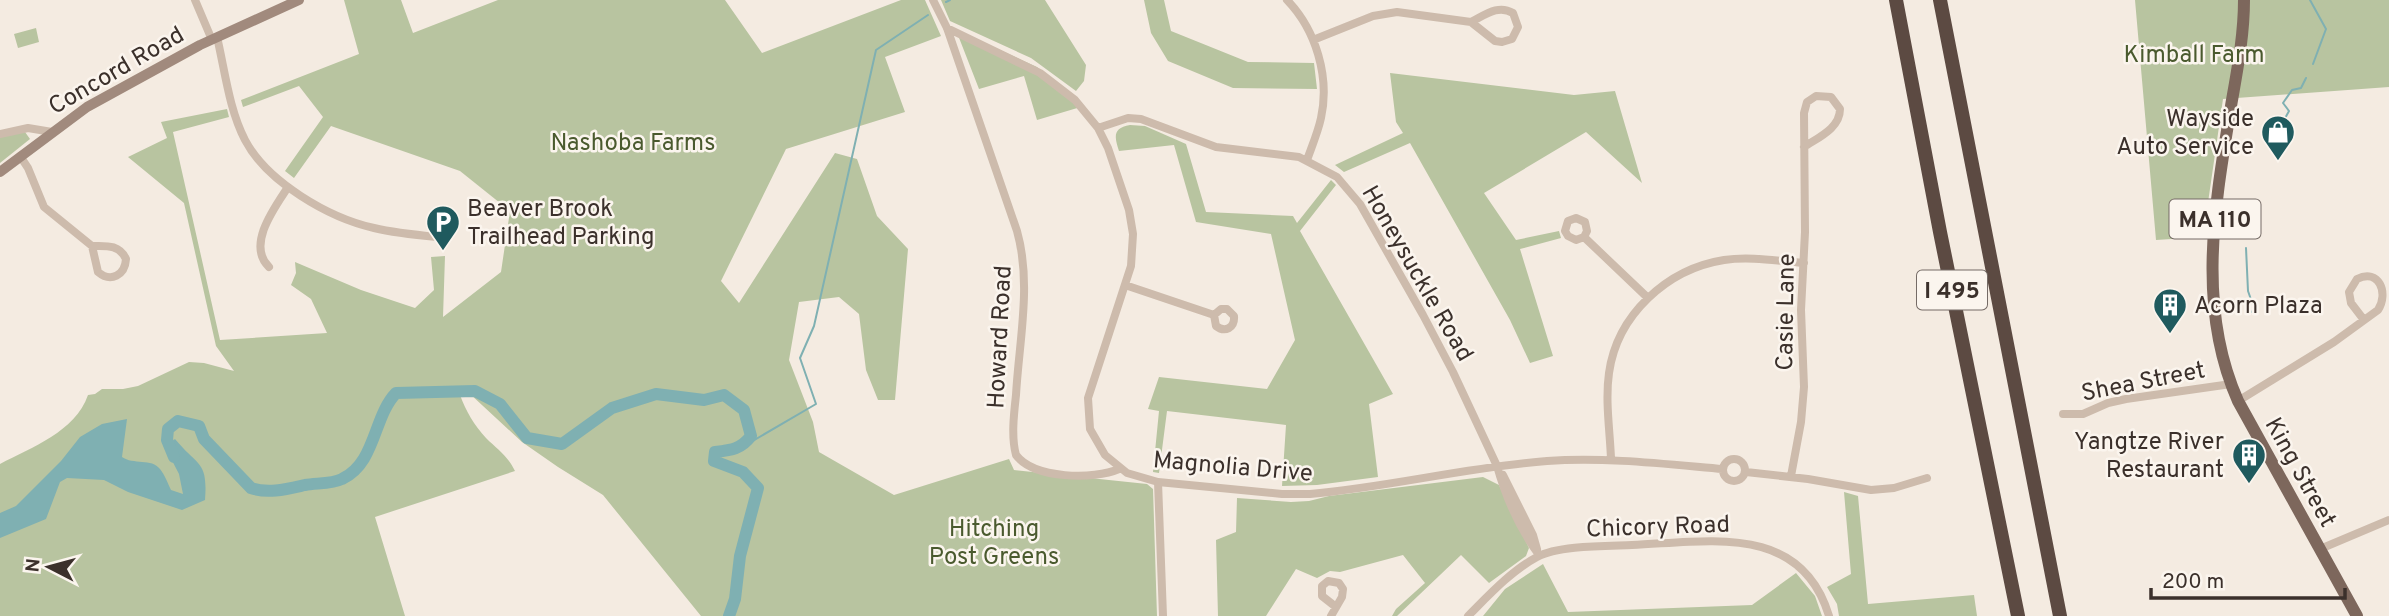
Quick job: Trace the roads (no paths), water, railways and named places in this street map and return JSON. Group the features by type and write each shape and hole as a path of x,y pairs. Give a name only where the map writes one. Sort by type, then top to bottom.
{"highway":[{"name":"I 495","path":"1896,0 2018,616"},
{"name":"I 495","path":"1940,0 2060,616"}],"main road":[{"name":"Concord Road","path":"0,172 87,107 214,38 299,0"},
{"name":"MA 110","path":"2231,384 2214,315 2213,266 2216,201 2240,54 2244,0"},
{"name":"King Street","path":"2231,384 2357,616"}],"street":[{"path":"195,0 214,38 245,139 259,160 288,187 334,214 373,228 437,237"},
{"name":"Howard Road","path":"933,0 947,28 1013,218 1023,255 1024,292 1015,407 1016,455 1027,465 1057,473 1094,476 1119,469"},
{"path":"1287,0 1313,40 1321,65 1324,92 1321,117 1307,160"},
{"path":"1313,40 1386,13 1408,13 1471,22 1492,39 1502,42 1512,39 1518,27 1516,16 1503,9 1471,22"},
{"name":"Magnolia Drive","path":"947,28 1041,73 1075,100 1098,128 1108,148 1132,222 1133,250 1125,285 1093,379 1087,409 1094,440 1119,469 1158,482 1282,494 1310,494 1497,466 1549,461 1611,459 1723,469"},
{"name":"Casie Lane","path":"1791,476 1803,399 1801,310 1804,263 1804,147 1804,113 1807,102 1820,95 1831,97 1839,109 1838,120 1804,147"},
{"name":"Honeysuckle Road","path":"1098,128 1128,118 1141,119 1216,147 1281,154 1307,160 1337,177 1360,204 1438,342 1497,466"},
{"path":"0,134 28,128 52,132"},
{"path":"20,156 28,168 44,207 92,246 98,272 107,278 121,273 126,259 121,250 111,246 92,246"},
{"path":"269,267 261,257 263,233 288,187"},
{"path":"1584,237 1648,298"},
{"path":"1611,459 1608,395 1612,359 1623,332 1648,298 1671,279 1712,262 1741,259 1804,263"},
{"path":"2238,401 2323,349 2364,320 2380,308 2386,297 2382,283 2369,276 2357,279 2349,292 2351,303 2364,320"},
{"path":"1125,285 1214,315"},
{"name":"Shea Street","path":"2063,414 2083,414 2108,403 2126,399 2231,384"},
{"name":"Magnolia Drive","path":"1723,469 1728,461 1735,459 1743,463 1746,472"},
{"path":"1497,466 1533,535 1539,555"},
{"name":"Magnolia Drive","path":"1723,469 1726,478 1734,482 1741,480 1746,472"},
{"name":"Magnolia Drive","path":"1746,472 1791,476 1871,490 1894,488 1927,478"},
{"path":"1158,482 1163,616"},
{"path":"2320,549 2389,520"},
{"name":"Chicory Road","path":"1468,616 1496,588 1539,555 1594,547 1727,541 1755,544 1781,555 1804,572 1820,595 1829,616"},
{"path":"1331,616 1336,607"}],"water":[{"path":"127,419 122,457 157,466 171,490 183,494 179,474 165,447 175,439 203,471 205,500 182,510 128,492 104,480 67,478 60,482 46,519 0,538 0,513 16,506 61,461 80,437 102,424"}],"waterway":[{"path":"946,2 950,0"},
{"path":"2310,0 2326,29 2313,64"},
{"path":"744,446 816,404 800,358 814,326 876,50 928,15"},
{"path":"2278,131 2289,111 2283,103 2292,90 2301,88 2306,78"},
{"path":"2246,248 2248,291 2254,308 2252,312"},
{"path":"174,457 167,440 168,429 178,421 199,426 204,439 251,488 278,490 334,482 353,472 368,451 388,403 396,393 475,391 500,404 527,438 562,444 612,408 656,394 704,400 724,395 744,410 751,436 736,448 715,452 714,461 743,472 758,488 740,556 735,599 729,616"}],"place":[{"name":"Wayside Auto Service","path":"2278,162"},
{"name":"Beaver Brook Trailhead Parking","path":"443,252"},
{"name":"Acorn Plaza","path":"2170,335"},
{"name":"Yangtze River Restaurant","path":"2249,485"}],"park label":[{"name":"Kimball Farm","path":"2194,54"},
{"name":"Nashoba Farms","path":"633,142"},
{"name":"Hitching Post Greens","path":"994,542"}]}
